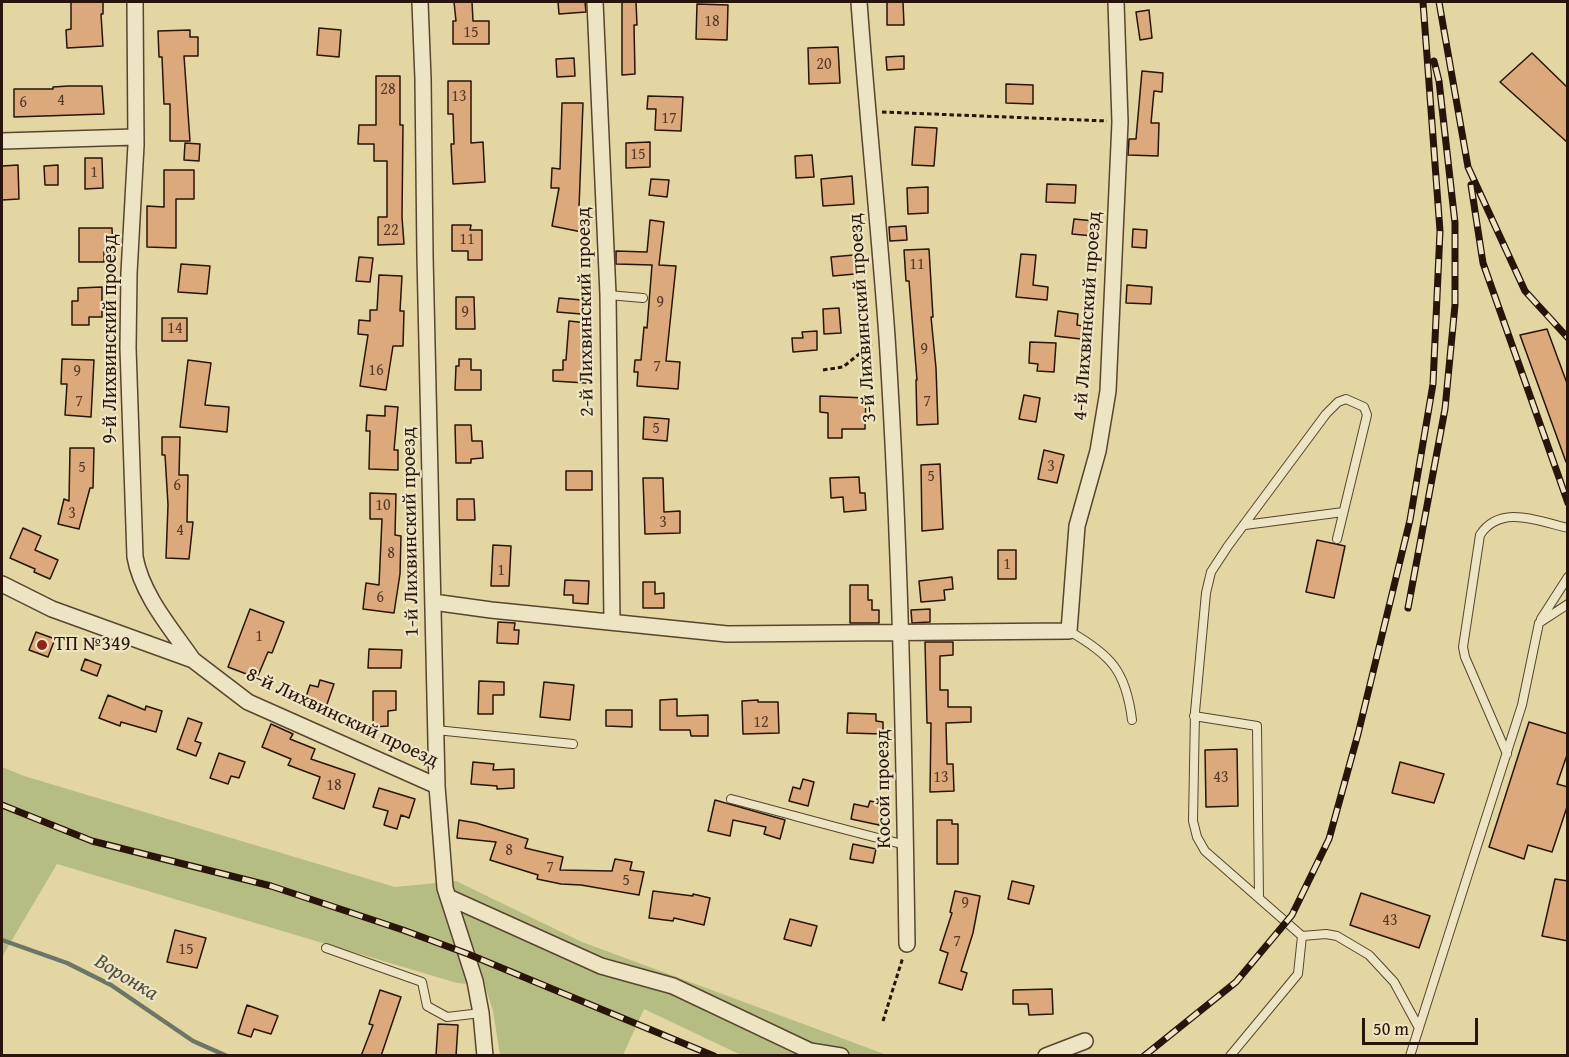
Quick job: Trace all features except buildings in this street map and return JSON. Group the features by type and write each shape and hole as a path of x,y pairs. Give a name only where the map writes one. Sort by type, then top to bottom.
{"street":[{"name":"9-й Лихвинский проезд","path":"135,2 135,137 128,327 135,557 145,588 193,660"},
{"name":"1-й Лихвинский проезд","path":"420,2 437,786 444,878 448,897 468,954 481,1013 485,1056"},
{"name":"2-й Лихвинский проезд","path":"595,2 608,295 612,622"},
{"name":"3-й Лихвинский проезд","path":"859,2 887,338 900,633"},
{"name":"4-й Лихвинский проезд","path":"1069,631 1077,526 1098,451 1108,391 1120,122 1116,2"},
{"path":"2,141 135,137"},
{"name":"8-й Лихвинский проезд","path":"2,584 52,609 193,660 248,702 437,786"},
{"path":"433,602 727,634 1069,631"},
{"name":"Косой проезд","path":"900,633 904,715 907,944"},
{"path":"448,897 602,966 673,986 810,1051 841,1056"},
{"path":"1046,1056 1085,1041"}],"lane":[{"path":"608,295 643,298"},
{"path":"1337,539 1367,415 1364,406 1346,399 1338,402 1326,414 1219,558 1208,582 1194,716 1191,811 1197,837 1205,851 1302,936 1326,934 1337,936 1369,956 1394,982 1419,1028"},
{"path":"1245,525 1343,512"},
{"path":"1507,753 1463,647 1480,535 1490,523 1514,515 1568,528"},
{"path":"1410,1056 1522,705 1539,623 1568,577"},
{"path":"1539,623 1568,604"},
{"path":"1069,631 1093,644 1121,675 1129,696 1132,720"},
{"path":"1194,716 1257,726 1259,898"},
{"path":"436,730 573,744"},
{"path":"731,799 906,845"},
{"path":"1230,1056 1298,974 1302,936"},
{"path":"326,948 422,982 427,1006 447,1017 481,1013"}],"path":[{"path":"868,111 1120,122"},
{"path":"823,370 843,367 875,341 887,338"},
{"path":"883,1021 907,944"}],"green space":[{"path":"2,767 24,776 395,887 456,881 582,942 887,1055 741,1055 644,1009 623,1055 500,1055 493,1011 485,986 457,983 57,864 2,957"}],"waterway":[{"name":"Воронка","path":"2,940 67,963 111,985 193,1041 227,1056"}],"railway":[{"path":"1144,1056 1236,982 1292,915 1329,839 1358,734 1410,520 1433,384 1440,231 1423,2"},
{"path":"1439,2 1468,167 1525,291 1568,338"},
{"path":"1408,608 1445,409 1455,305 1455,223 1439,81 1434,61"},
{"path":"1471,185 1483,263 1568,503"},
{"path":"2,805 92,841 271,886 403,930 468,954 714,1056"}],"place":[{"name":"ТП №349","path":"42,645"}]}
